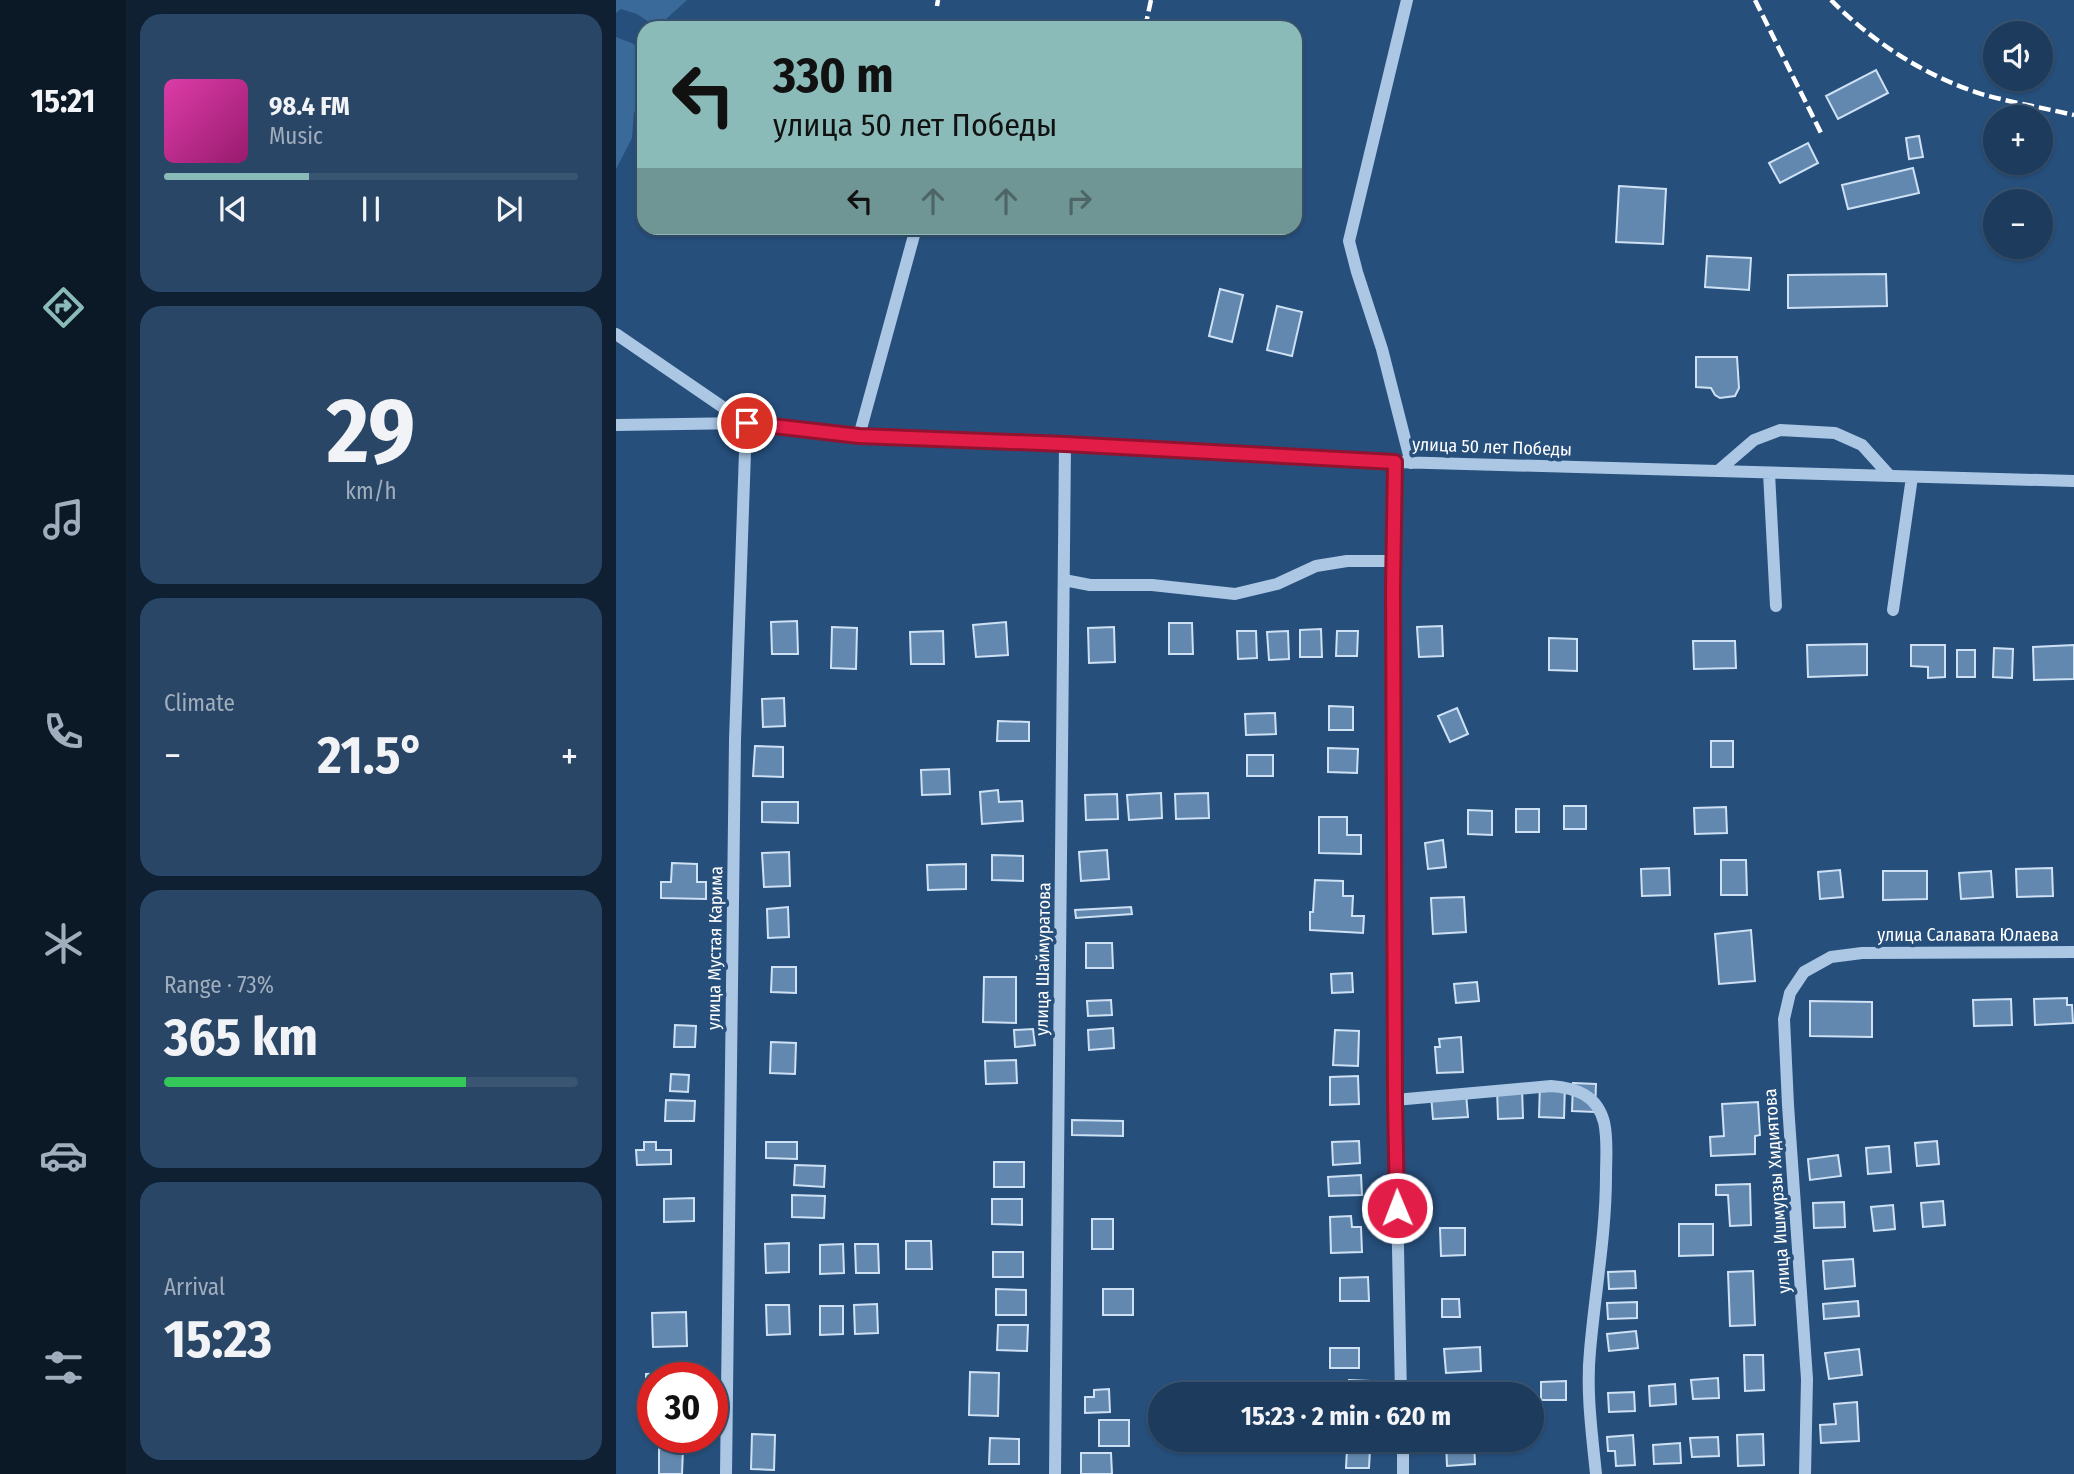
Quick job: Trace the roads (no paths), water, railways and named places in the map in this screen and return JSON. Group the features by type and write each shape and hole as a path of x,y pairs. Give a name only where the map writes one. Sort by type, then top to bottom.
{"street":[{"path":"1407,0 1349,241 1382,349 1411,463"},
{"path":"859,436 914,235"},
{"path":"616,334 747,423"},
{"name":"улица 50 лет Победы","path":"616,425 747,423 859,436 1411,463 2074,481"},
{"name":"улица Мустая Карима","path":"726,1474 735,740 747,423"},
{"path":"1718,471 1754,440 1780,430 1835,433 1862,446 1890,476"},
{"name":"улица Шаймуратова","path":"1055,1474 1065,444"},
{"path":"1395,462 1395,1100 1401,1382"},
{"path":"1769,473 1776,606"},
{"path":"1893,610 1912,477"},
{"path":"1064,580 1090,585 1152,585 1235,594 1277,584 1316,566 1346,561 1393,561"},
{"name":"улица Салавата Юлаева","path":"1862,953 2074,952"},
{"name":"улица Ишмурзы Хидиятова","path":"1805,1474 1807,1379 1784,1019 1790,993 1804,972 1831,957 1862,953"},
{"path":"1395,1100 1551,1087 1569,1088 1586,1094 1596,1104 1604,1120 1606,1142 1606,1211 1589,1355 1590,1417 1596,1474"},
{"path":"1402,1452 1403,1474"}],"railway":[{"path":"937,6 938,0"},
{"path":"1146,21 1151,0"},
{"path":"1755,0 1821,133"},
{"path":"1831,0 1883,44 1943,79 1985,95 2074,115"}]}
